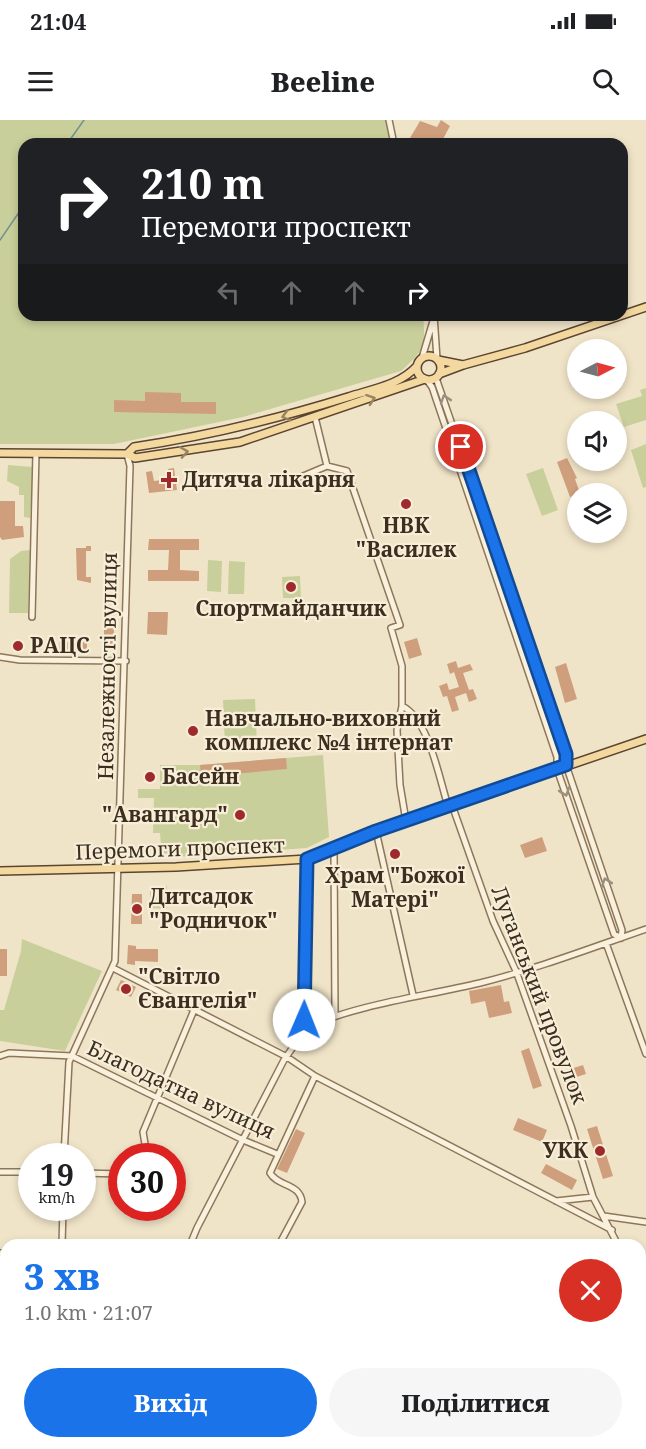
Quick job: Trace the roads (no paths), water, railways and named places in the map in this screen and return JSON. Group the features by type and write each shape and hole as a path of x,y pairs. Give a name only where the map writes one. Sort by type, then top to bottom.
{"main road":[{"path":"628,313 646,307"},
{"path":"0,453 127,454 135,458 226,445 438,376 463,364 525,348 605,321"},
{"path":"127,454 134,447 216,433 292,414 403,379 422,358 430,356 438,360 463,364"},
{"path":"438,360 441,366 438,376"},
{"path":"417,366 420,376 425,379"},
{"name":"Перемоги проспект","path":"0,871 119,869 307,859 376,831 646,739"}],"street":[{"path":"388,120 392,138"},
{"path":"422,358 433,321"},
{"path":"434,321 438,360"},
{"path":"438,376 566,754 566,765 622,930 621,938"},
{"path":"425,379 432,387 522,650 557,757 557,769 614,934 621,938"},
{"path":"315,417 327,466"},
{"path":"32,617 36,453"},
{"name":"Незалежності вулиця","path":"65,1143 68,1069 115,961 126,661 130,466 127,454"},
{"path":"301,477 327,466 347,471 400,624 391,628 402,666 402,706 397,729 400,785 406,821"},
{"path":"0,657 20,660 126,661"},
{"name":"Луганський провулок","path":"402,706 412,710 422,724 489,910 516,971 572,1126 593,1197 616,1239"},
{"path":"376,831 413,995"},
{"path":"334,848 335,1015"},
{"path":"307,859 304,1020 307,1027"},
{"path":"192,1239 287,1057 307,1027 335,1015 413,995 481,983 646,929"},
{"path":"606,943 646,1054"},
{"path":"113,968 287,1057 315,1076 612,1230"},
{"path":"145,1143 143,1132 194,1010"},
{"name":"Благодатна вулиця","path":"0,1056 9,1053 72,1056 243,1140 277,1154"},
{"path":"282,1239 302,1202 297,1190 273,1178 270,1173 315,1076"},
{"path":"0,1172 18,1172"},
{"path":"556,1201 593,1197"},
{"path":"604,1216 646,1222"},
{"path":"62,1239 63,1221"}],"waterway":[{"path":"71,138 84,120"},
{"path":"0,240 18,214"}],"place":[{"name":"Дитяча лікарня","path":"169,480"},
{"name":"НВК \"Василек","path":"406,504"},
{"name":"Спортмайданчик","path":"291,587"},
{"name":"РАЦС","path":"18,646"},
{"name":"Навчально-виховний комплекс №4 інтернат","path":"193,731"},
{"name":"Басейн","path":"150,777"},
{"name":"\"Авангард\"","path":"240,815"},
{"name":"Храм \"Божої Матері\"","path":"395,854"},
{"name":"Дитсадок \"Родничок\"","path":"137,909"},
{"name":"\"Світло Євангелія\"","path":"126,989"},
{"name":"УКК","path":"600,1151"}]}
